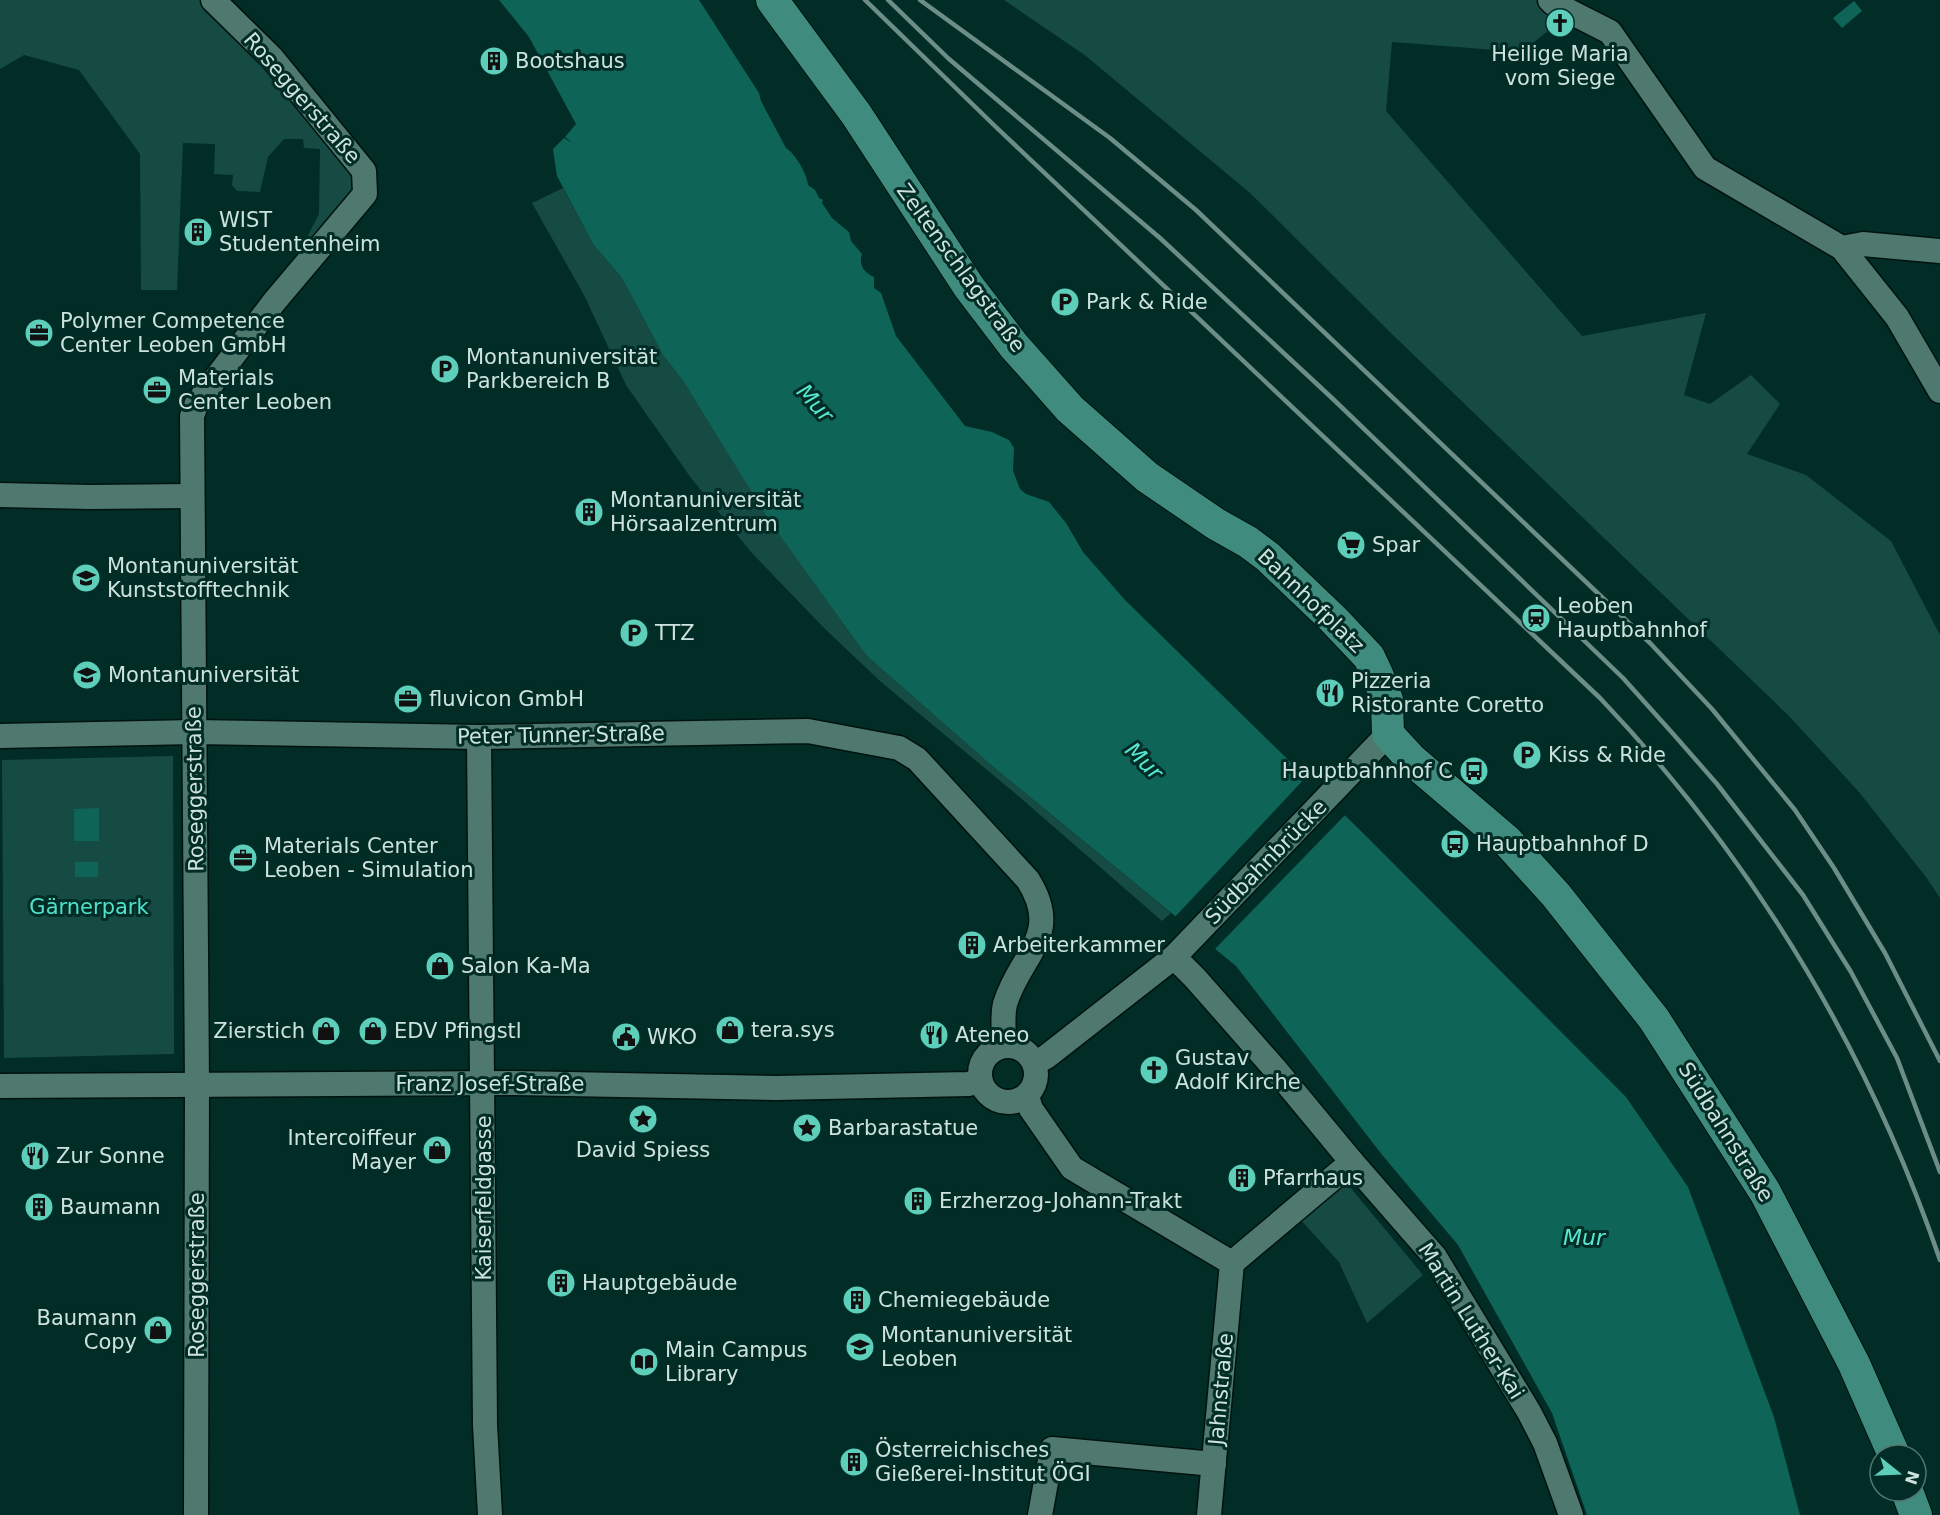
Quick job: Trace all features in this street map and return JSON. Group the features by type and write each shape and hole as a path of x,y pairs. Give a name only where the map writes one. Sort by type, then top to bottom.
{"main road":[{"name":"Zeltenschlagstraße","path":"772,0 856,114 969,287 1014,346 1070,409 1147,477 1216,524"},
{"name":"Bahnhofplatz","path":"1216,524 1248,542 1268,557 1369,657 1387,700 1388,734"},
{"name":"Südbahnstraße","path":"1388,734 1412,760 1506,841 1556,895 1654,1019 1765,1192 1854,1364 1889,1443"}],"street":[{"name":"Roseggerstraße","path":"196,1515 197,1084 190,430 196,405 274,302 317,268 365,194 364,171 272,58 213,0"},
{"path":"1550,0 1610,32 1705,168 1842,248 1897,318 1940,391"},
{"path":"1842,248 1863,244 1940,251"},
{"path":"0,495 191,496"},
{"name":"Peter Tunner-Straße","path":"0,736 194,732 479,737 808,731 899,748 917,759 1028,880 1039,897 1042,912 1041,928 1005,1004 1002,1027 1004,1045"},
{"name":"Südbahnbrücke","path":"1035,1063 1046,1057 1181,950 1388,734"},
{"name":"Kaiserfeldgasse","path":"479,737 485,1425 490,1515"},
{"name":"Martin Luther-Kai","path":"1181,950 1195,978 1435,1257 1529,1412 1545,1443 1571,1515"},
{"path":"1004,1045 1020,1048 1029,1054 1035,1063 1036,1082 1027,1096 1011,1103 993,1099 980,1080 981,1065 985,1056 1004,1045"},
{"name":"Franz Josef-Straße","path":"0,1086 483,1083 776,1088 969,1084 980,1080"},
{"path":"1027,1096 1031,1109 1072,1168 1232,1263 1352,1162"},
{"name":"Jahnstraße","path":"1209,1515 1232,1263"},
{"path":"1040,1515 1052,1449 1214,1464"}],"green space":[{"path":"0,0 213,0 272,58 365,194 318,249 306,239 319,214 320,149 304,148 303,139 284,139 268,157 260,192 237,191 232,185 233,175 214,174 215,144 183,143 177,290 141,290 140,154 79,70 24,55 0,69"},
{"path":"1004,0 1537,0 1555,25 1522,52 1392,42 1386,111 1582,336 1706,313 1684,395 1710,404 1751,375 1780,404 1747,454 1806,475 1891,541 1940,635 1940,898 1859,792 1789,716 1394,336 1250,193 1086,56"},
{"path":"563,188 593,244 622,278 663,355 684,382 867,656 991,765 1171,913 1162,921 1016,794 881,682 823,627 751,552 691,478 626,385 584,295 532,203"},
{"name":"Gärnerpark","path":"173,756 174,1054 4,1058 2,760"},
{"path":"1345,1181 1423,1275 1367,1323 1339,1262 1300,1219"}],"water":[{"name":"Mur","path":"499,0 699,0 759,93 786,148 803,171 808,185 823,200 822,203 832,218 849,232 851,241 862,254 862,265 865,271 874,277 874,288 881,293 896,336 965,426 992,432 1009,440 1014,448 1013,471 1020,489 1026,494 1049,502 1066,523 1083,552 1125,600 1367,837 1626,1097 1688,1187 1774,1417 1800,1515 1587,1515 1552,1413 1458,1245 1383,1156 1236,966 991,765 867,656 771,523 684,382 663,355 622,278 593,244 557,176 553,149 564,138 573,143 565,137 576,124 529,37"},
{"path":"1854,1 1862,11 1842,28 1833,18"},
{"path":"99,808 99,841 74,841 74,809"},
{"path":"75,862 98,862 98,877 75,877"}],"pier":[{"path":"1308,775 1347,813 1213,951 1173,919"}],"railway":[{"path":"865,0 998,129 1600,698 1656,760 1708,825 1756,891 1801,960 1878,1105 1911,1181 1940,1260"},
{"path":"888,0 949,59 1160,238 1333,399 1623,678 1717,784 1803,895 1851,972 1897,1058 1940,1172"},
{"path":"920,0 1110,138 1196,210 1650,643 1712,709 1795,810 1834,868 1885,953 1940,1061"}],"place":[{"name":"Heilige Maria vom Siege","path":"1560,23"},
{"name":"Bootshaus","path":"494,61"},
{"name":"WIST Studentenheim","path":"198,232"},
{"name":"Park & Ride","path":"1065,302"},
{"name":"Polymer Competence Center Leoben GmbH","path":"39,333"},
{"name":"Montanuniversität Parkbereich B","path":"445,369"},
{"name":"Materials Center Leoben","path":"157,390"},
{"name":"Montanuniversität Hörsaalzentrum","path":"589,512"},
{"name":"Spar","path":"1351,545"},
{"name":"Montanuniversität Kunststofftechnik","path":"86,578"},
{"name":"Leoben Hauptbahnhof","path":"1536,618"},
{"name":"TTZ","path":"634,633"},
{"name":"Montanuniversität","path":"87,675"},
{"name":"Pizzeria Ristorante Coretto","path":"1330,693"},
{"name":"fluvicon GmbH","path":"408,699"},
{"name":"Kiss & Ride","path":"1527,755"},
{"name":"Hauptbahnhof C","path":"1474,771"},
{"name":"Hauptbahnhof D","path":"1455,844"},
{"name":"Materials Center Leoben - Simulation","path":"243,858"},
{"name":"Arbeiterkammer","path":"972,945"},
{"name":"Salon Ka-Ma","path":"440,966"},
{"name":"tera.sys","path":"730,1030"},
{"name":"Zierstich","path":"326,1031"},
{"name":"EDV Pfingstl","path":"373,1031"},
{"name":"Ateneo","path":"934,1035"},
{"name":"WKO","path":"626,1037"},
{"name":"Gustav Adolf Kirche","path":"1154,1070"},
{"name":"David Spiess","path":"643,1119"},
{"name":"Barbarastatue","path":"807,1128"},
{"name":"Intercoiffeur Mayer","path":"437,1150"},
{"name":"Zur Sonne","path":"35,1156"},
{"name":"Pfarrhaus","path":"1242,1178"},
{"name":"Erzherzog-Johann-Trakt","path":"918,1201"},
{"name":"Baumann","path":"39,1207"},
{"name":"Hauptgebäude","path":"561,1283"},
{"name":"Chemiegebäude","path":"857,1300"},
{"name":"Baumann Copy","path":"158,1330"},
{"name":"Montanuniversität Leoben","path":"860,1347"},
{"name":"Main Campus Library","path":"644,1362"},
{"name":"Österreichisches Gießerei-Institut ÖGI","path":"854,1462"}]}
